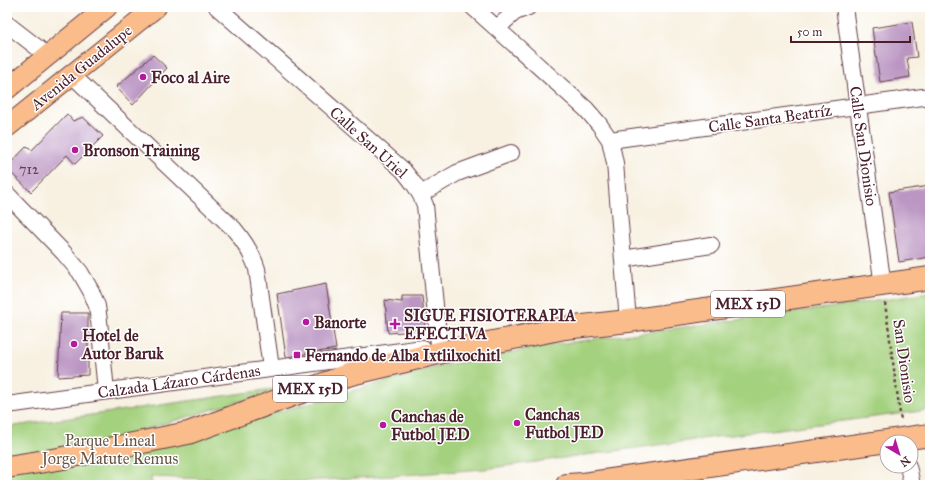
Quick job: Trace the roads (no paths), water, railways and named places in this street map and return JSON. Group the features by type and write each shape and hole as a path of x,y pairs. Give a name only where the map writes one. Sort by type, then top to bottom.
{"highway":[{"name":"Calzada Lázaro Cárdenas","path":"7,466 58,460 188,433 351,374 447,352 565,328 628,321 883,286 930,278"},
{"path":"919,438 930,435"},
{"path":"575,485 879,444"}],"main road":[{"name":"Avenida Guadalupe","path":"7,89 106,7"},
{"name":"Avenida Guadalupe","path":"7,127 156,7"}],"street":[{"name":"Calle San Uriel","path":"217,7 403,170 421,194 425,206 439,345"},
{"path":"472,7 586,109 610,140 615,163 628,321"},
{"path":"497,28 515,12 528,7"},
{"name":"Calle San Dionisio","path":"844,7 883,286"},
{"path":"7,24 47,55"},
{"path":"72,75 234,229 246,243 253,255 257,269 270,368"},
{"name":"Calle Santa Beatríz","path":"610,140 930,96"},
{"path":"421,194 457,173 511,153"},
{"path":"7,194 80,272 91,290 97,306 106,391"},
{"path":"623,259 711,245"},
{"name":"Calzada Lázaro Cárdenas","path":"7,405 565,328"},
{"path":"910,474 912,485"}],"place":[{"name":"Foco al Aire","path":"143,77"},
{"name":"Bronson Training","path":"75,150"},
{"name":"Banorte","path":"306,322"},
{"name":"SIGUE FISIOTERAPIA EFECTIVA","path":"395,324"},
{"name":"Hotel de Autor Baruk","path":"74,344"},
{"name":"Fernando de Alba Ixtlilxochitl","path":"297,355"},
{"name":"Canchas Futbol JED","path":"517,423"},
{"name":"Canchas de Futbol JED","path":"383,425"}],"park label":[{"name":"Parque Lineal Jorge Matute Remus","path":"110,449"}]}
